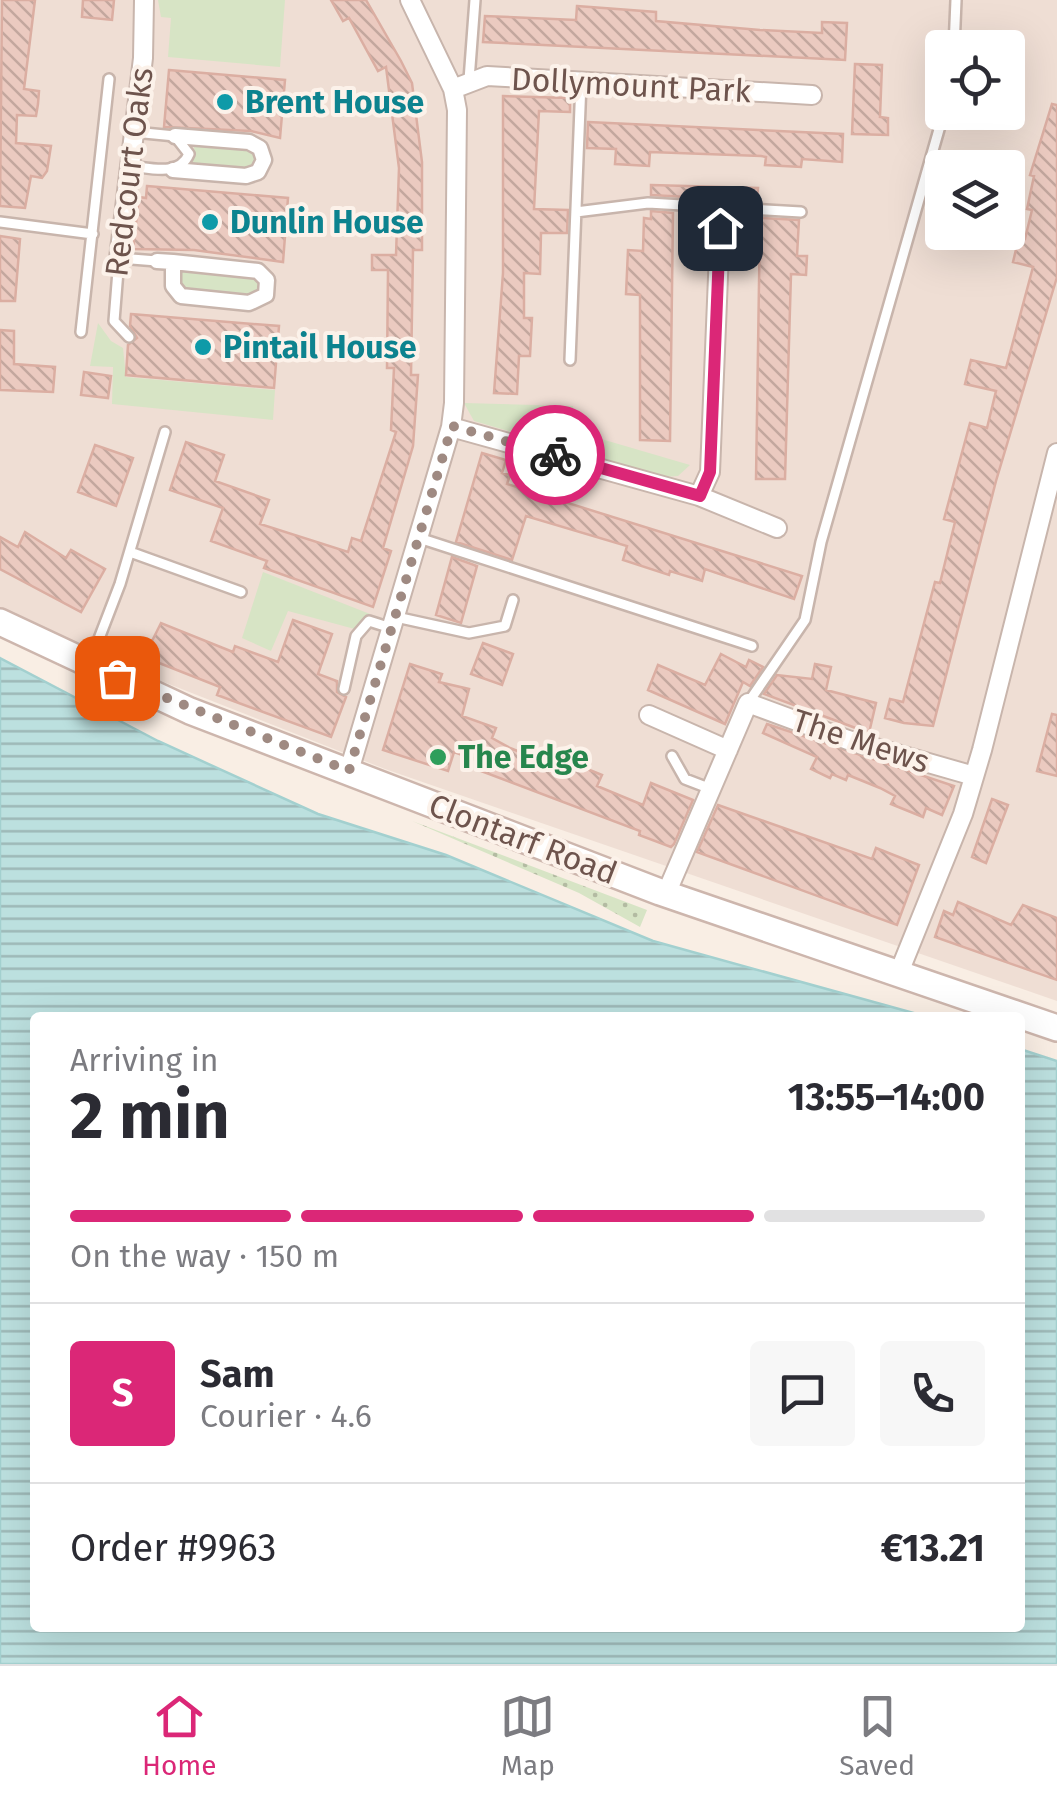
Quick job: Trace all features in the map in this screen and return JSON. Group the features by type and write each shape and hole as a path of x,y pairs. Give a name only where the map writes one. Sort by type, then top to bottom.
{"main road":[{"name":"Clontarf Road","path":"0,622 206,718 666,894 1009,1012"},
{"name":"Clontarf Road","path":"1025,1017 1057,1028"}],"street":[{"name":"Redcourt Oaks","path":"118,258 143,58 144,0"},
{"path":"349,771 452,426 460,85 410,0"},
{"name":"Dollymount Park","path":"460,85 487,76 812,94"},
{"path":"173,170 246,176 258,172 264,160 260,148 249,142 175,136"},
{"path":"700,496 710,472 720,228"},
{"path":"157,261 173,262 258,271 267,280 266,294 250,303 181,296 173,286 173,262"},
{"path":"452,426 700,496 777,528"},
{"path":"898,975 974,776 1057,453"},
{"path":"666,894 748,703"},
{"name":"The Mews","path":"748,703 848,740 974,776"},
{"path":"649,715 728,750"}],"lane":[{"path":"460,85 475,0"},
{"path":"955,30 956,0"},
{"path":"82,332 109,79"},
{"path":"570,360 581,82"},
{"path":"748,703 805,620 821,542 939,130"},
{"path":"130,166 173,170 184,164 189,154 184,142 175,136 134,132"},
{"path":"576,212 648,203 801,212"},
{"path":"0,222 93,234"},
{"path":"118,258 157,261"},
{"name":"Redcourt Oaks","path":"118,258 114,321 129,337"},
{"path":"88,666 130,552 165,432"},
{"path":"418,538 752,646"},
{"path":"130,552 241,592"},
{"path":"344,689 356,636 370,621 484,633 505,626 514,600"},
{"path":"672,756 685,779 711,789"}],"shaded area":[{"path":"0,0 1057,0 1057,1001 385,769 62,642 0,608"}],"green space":[{"path":"158,0 285,0 280,67 168,57 171,18 161,17"},
{"path":"192,142 252,148 258,160 250,171 190,167 196,154"},
{"path":"179,268 254,274 261,279 261,292 245,297 186,292 180,284"},
{"path":"98,323 111,341 123,348 126,377 275,390 273,420 112,404 113,367 90,366"},
{"path":"464,403 573,406 574,431 690,465 678,476 664,477 474,421"},
{"path":"263,572 370,614 362,631 288,611 271,651 242,638"},
{"path":"412,821 647,910 640,927 579,893"}],"water":[{"path":"0,658 158,741 318,814 446,855 653,941 910,1012 30,1012 30,1632 1025,1632 1025,1051 1057,1061 1057,1664 0,1664"}],"building":[{"path":"2,0 35,0 24,89 39,91 38,104 36,116 17,115 16,143 51,146 47,171 42,178 31,176 25,208 0,206"},
{"path":"83,0 114,0 112,20 82,17"},
{"path":"331,0 366,0 401,61 412,83 422,162 422,250 413,250 411,375 418,375 413,446 383,548 391,551 373,607 264,568 267,561 211,541 223,508 170,490 186,442 224,455 215,481 269,500 260,524 348,552 352,538 361,541 396,432 391,430 394,368 387,368 388,270 372,270 372,255 396,255 399,168 386,67 378,71 349,18 343,21"},
{"path":"577,6 656,12 656,21 760,30 822,33 822,22 847,23 845,60 483,42 485,16 576,20"},
{"path":"855,64 882,65 880,117 888,118 888,135 852,134"},
{"name":"Brent House","path":"169,70 285,80 280,138 251,131 164,127"},
{"path":"503,96 570,98 570,112 539,111 534,209 568,210 567,233 541,233 540,274 524,273 524,318 532,318 530,356 519,356 517,394 494,393 503,273"},
{"path":"1052,104 1057,105 1057,277 996,481 933,726 904,723 885,718 890,699 903,702 935,582 940,583 955,522 944,519 970,423 987,428 996,391 965,384 971,360 1006,368 1033,267 1013,262 1016,250 1025,250 1032,210 1027,209 1034,176 1030,175"},
{"path":"588,122 843,134 842,162 802,159 801,167 765,165 766,157 761,156 650,152 649,166 615,164 616,149 587,148"},
{"path":"651,185 758,188 757,201 651,195"},
{"name":"Dunlin House","path":"147,186 288,198 283,262 194,250 133,249 139,197 146,198"},
{"path":"651,211 673,213 670,441 640,440 640,295 626,294 628,250 643,251 644,218 651,219"},
{"path":"760,218 799,220 797,256 807,256 806,275 791,274 785,479 756,479"},
{"path":"0,236 20,239 15,301 0,301"},
{"name":"Pintail House","path":"131,314 279,326 274,388 126,375 128,345 137,338 130,326"},
{"path":"0,330 14,331 14,364 55,367 53,392 0,390"},
{"path":"84,372 111,376 108,398 81,395"},
{"path":"95,445 133,458 116,506 78,492"},
{"path":"482,453 506,460 502,473 510,475 507,484 802,576 794,599 705,569 702,581 670,571 669,575 623,560 627,546 526,516 512,560 456,542"},
{"path":"25,532 66,558 71,550 105,569 81,612 0,569 0,537 18,547"},
{"path":"452,557 477,566 461,623 436,615"},
{"path":"293,620 332,634 318,674 337,681 337,692 346,697 331,737 217,695 220,687 144,657 161,623 233,652 235,646 278,662"},
{"path":"483,643 513,654 502,685 471,674"},
{"path":"721,654 746,667 749,660 763,667 750,686 743,682 725,724 648,690 658,665 705,685"},
{"path":"410,664 442,674 439,682 469,689 462,716 496,728 492,738 510,748 550,764 553,755 602,775 597,786 643,805 651,783 693,800 674,844 671,847 639,835 640,831 481,771 484,763 454,752 448,771 383,750"},
{"path":"815,664 831,667 826,690 876,703 869,733 764,694 777,675 812,679"},
{"path":"1052,714 1057,715 1057,776 1037,771"},
{"path":"767,724 954,786 942,815 926,808 923,817 891,804 895,796 880,788 848,775 846,780 832,774 830,778 811,769 817,757 763,733"},
{"path":"992,799 1008,805 986,863 972,857"},
{"path":"718,805 872,859 876,848 919,865 897,925 697,852"},
{"path":"958,902 1011,925 1023,905 1057,918 1057,980 935,937 944,911 953,915"}],"way so far":[{"path":"117,678 190,711 349,771 452,426 555,455"}],"place":[{"name":"Brent House","path":"225,102"},
{"name":"Dunlin House","path":"210,222"},
{"name":"Pintail House","path":"203,347"},
{"name":"The Edge","path":"438,757"}],"route":[{"path":"555,455 700,496 710,472 720,228"}]}
